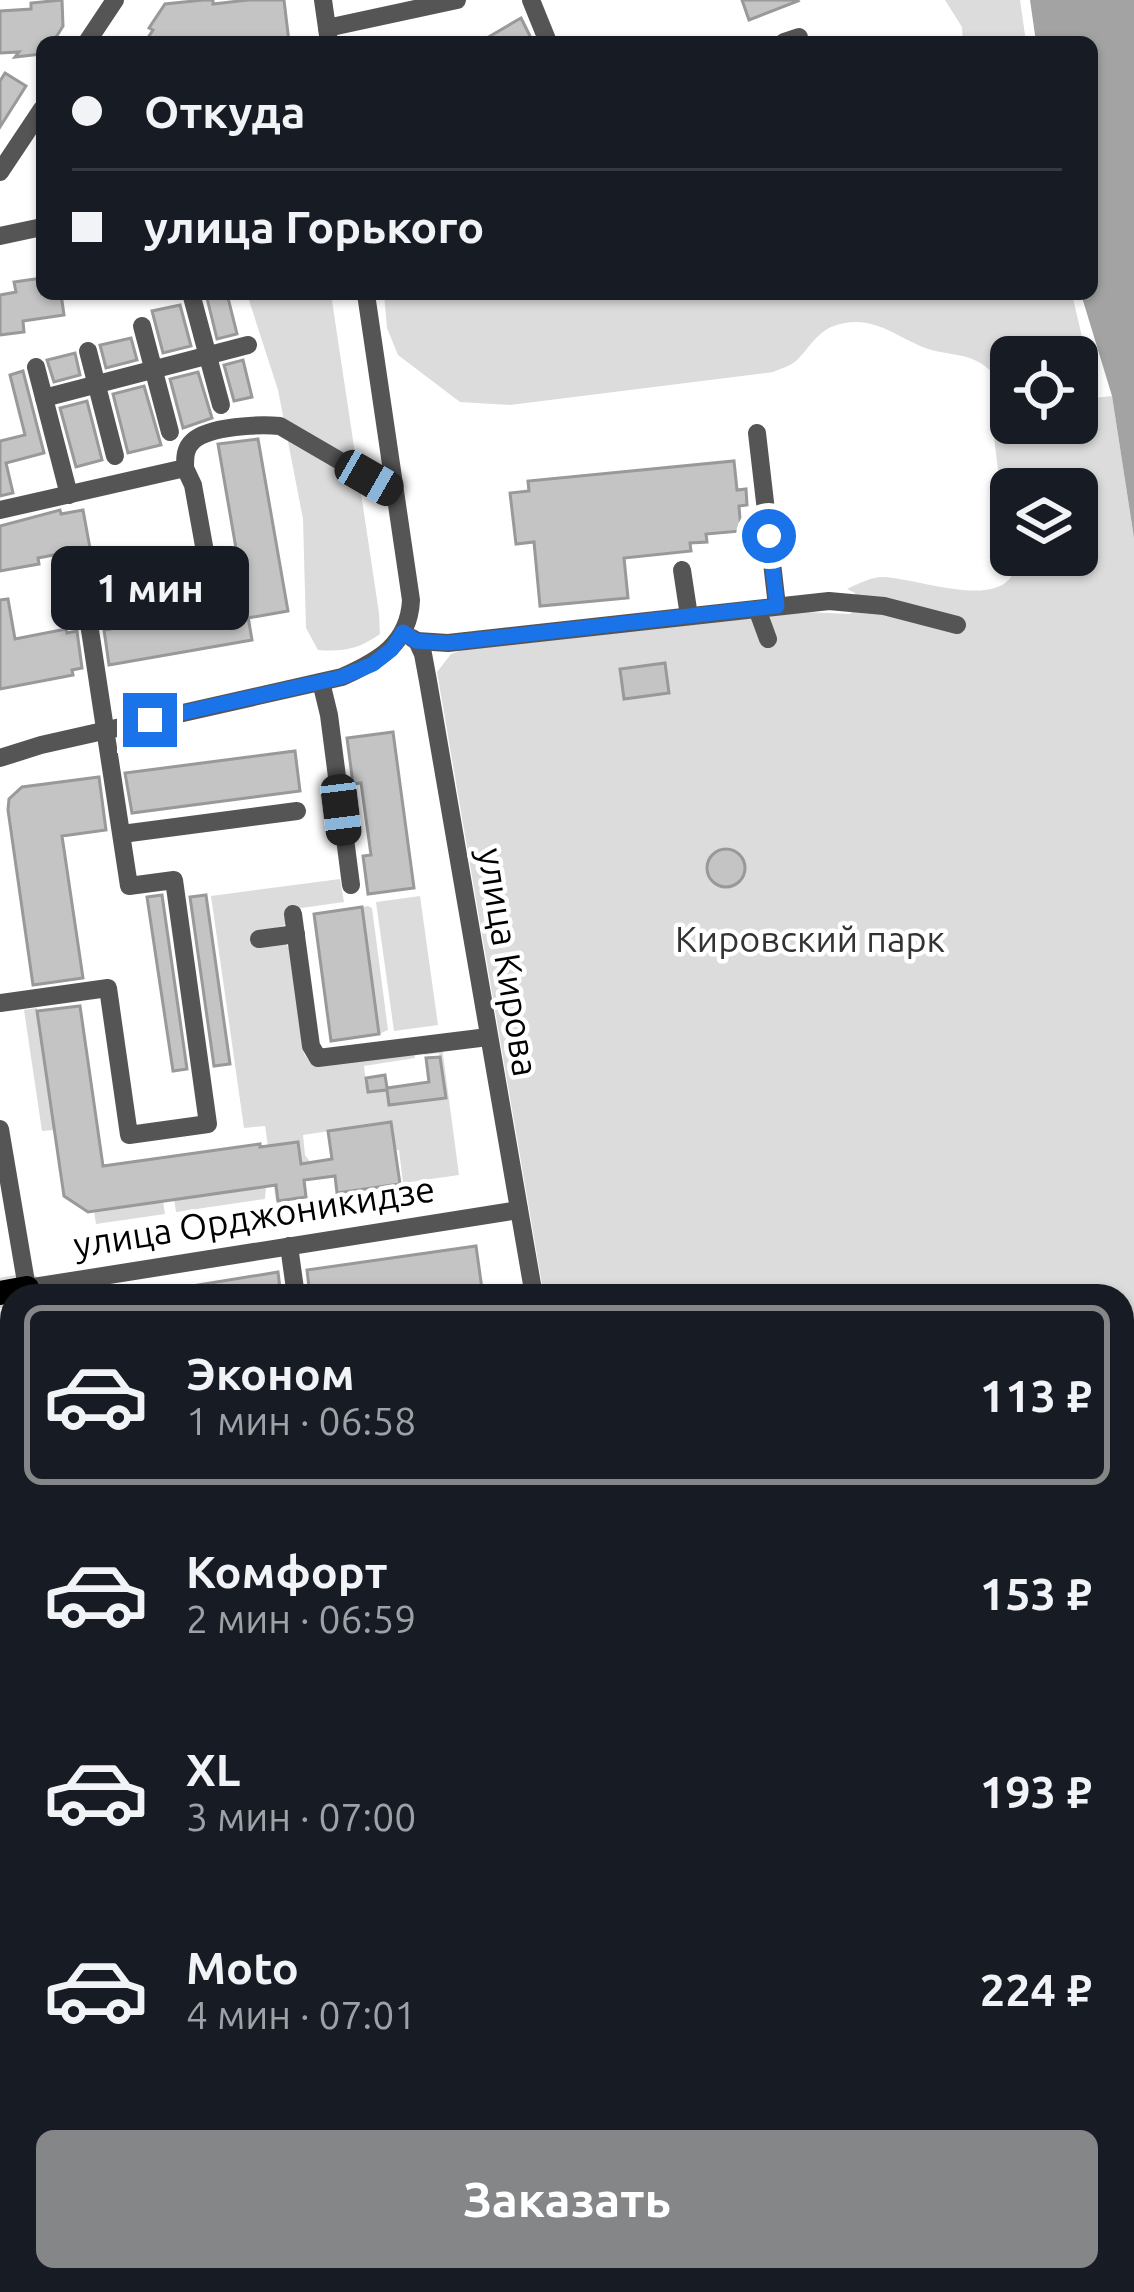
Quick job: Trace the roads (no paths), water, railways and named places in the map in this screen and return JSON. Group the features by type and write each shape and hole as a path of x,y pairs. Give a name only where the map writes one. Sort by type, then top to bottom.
{"street":[{"path":"91,36 115,0"},
{"path":"323,0 328,35 457,0"},
{"path":"531,0 546,36"},
{"path":"1,169 8,145 36,115"},
{"path":"0,236 36,228"},
{"path":"193,300 220,405"},
{"name":"улица Кирова","path":"367,300 411,600 410,636 423,653 532,1284"},
{"path":"142,326 170,432"},
{"path":"44,398 248,345"},
{"path":"88,351 116,456"},
{"path":"36,367 69,495"},
{"path":"0,1003 108,988 130,1135 208,1124 174,880 130,886 88,617 213,596 184,454 202,435 259,424 280,427 395,493"},
{"path":"757,433 768,639"},
{"path":"0,510 185,468"},
{"path":"682,570 689,616"},
{"path":"0,758 342,677 373,664 410,636 448,643 829,601 884,606 957,626"},
{"path":"321,682 351,886"},
{"path":"122,834 297,811"},
{"path":"259,939 295,924 311,1046 318,1058 488,1037"},
{"path":"0,1131 27,1284"},
{"name":"улица Орджоникидзе","path":"95,1284 153,1277 289,1246 519,1210"},
{"path":"289,1246 294,1284"}],"park label":[{"name":"Кировский парк","path":"810,938"}]}
